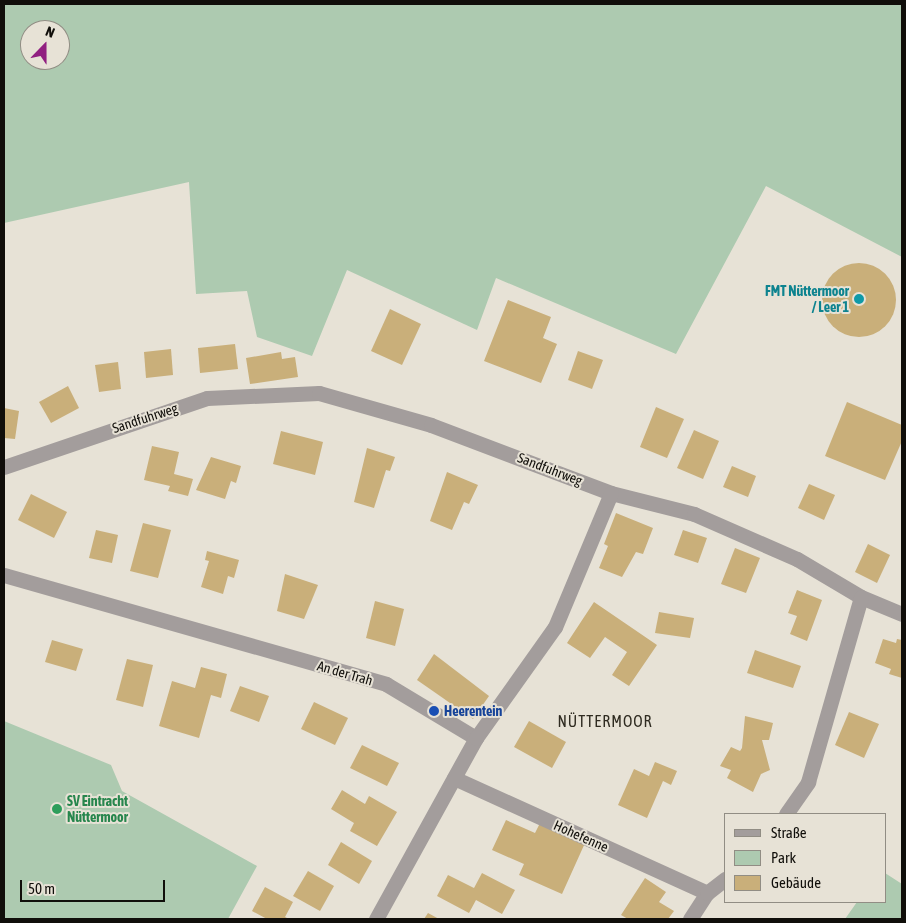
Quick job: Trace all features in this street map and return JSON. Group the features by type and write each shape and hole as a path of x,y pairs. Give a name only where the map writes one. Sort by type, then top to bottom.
{"street":[{"name":"Sandfuhrweg","path":"4,467 207,398 319,392 431,425 611,494 694,514 797,560 861,597 902,614"},
{"path":"376,919 476,738 554,627 611,494"},
{"name":"An der Trah","path":"4,575 386,684 476,738"},
{"path":"787,813 808,782 861,597"},
{"name":"Hohefenne","path":"454,778 707,893"},
{"path":"690,919 707,893 724,880"}],"green space":[{"path":"4,4 902,4 902,257 766,186 676,354 496,278 477,330 347,270 312,356 257,337 247,291 196,294 189,182 4,223"},
{"name":"SV Eintracht Nüttermoor","path":"4,721 111,765 122,791 257,866 228,919 4,919"},
{"path":"886,874 902,884 902,919 845,919 856,903 886,903"}],"building":[{"name":"FMT Nüttermoor / Leer 1","path":"852,263 866,263 880,269 890,279 896,293 896,307 890,321 880,331 866,337 852,337 838,331 828,321 822,307 822,293 828,279 838,269"},
{"path":"508,300 551,317 543,338 557,344 541,383 484,361"},
{"path":"390,309 421,324 402,365 371,351"},
{"path":"235,344 238,369 200,373 198,348"},
{"path":"171,349 173,375 146,378 144,352"},
{"path":"578,351 603,360 592,389 568,380"},
{"path":"281,352 282,359 295,357 298,377 250,384 246,358"},
{"path":"118,362 121,389 99,392 95,365"},
{"path":"68,386 79,408 51,423 39,402"},
{"path":"847,402 902,425 902,441 885,480 825,456"},
{"path":"656,407 684,419 667,458 640,447"},
{"path":"4,408 19,411 15,439 4,438"},
{"path":"694,430 719,441 703,479 677,468"},
{"path":"281,431 323,442 315,475 273,464"},
{"path":"152,446 179,452 174,474 193,479 188,496 168,491 170,486 144,480"},
{"path":"367,448 395,457 390,471 386,470 374,508 354,502"},
{"path":"211,457 241,466 236,483 231,481 225,499 196,490"},
{"path":"732,466 756,476 748,497 723,487"},
{"path":"447,472 478,485 469,504 464,502 452,530 430,521"},
{"path":"809,484 835,495 824,520 798,508"},
{"path":"31,494 67,512 54,538 18,520"},
{"path":"616,513 653,528 643,554 636,552 622,577 599,568 608,546 604,544"},
{"path":"143,523 171,530 158,578 130,571"},
{"path":"96,530 118,535 112,563 89,558"},
{"path":"683,530 707,538 698,563 674,555"},
{"path":"868,544 890,555 877,583 855,572"},
{"path":"735,548 760,558 746,593 721,584"},
{"path":"207,551 239,560 234,578 228,576 223,594 201,587 209,561 205,560"},
{"path":"285,574 318,585 304,619 277,611"},
{"path":"797,590 822,600 807,641 790,634 797,616 788,613"},
{"path":"375,601 404,609 395,646 366,638"},
{"path":"594,602 657,645 629,686 612,675 627,652 605,637 590,658 567,643"},
{"path":"659,612 694,618 690,638 655,633"},
{"path":"883,639 896,643 897,639 902,640 902,678 889,674 891,669 875,663"},
{"path":"52,640 83,649 76,671 45,662"},
{"path":"755,650 801,666 793,688 747,673"},
{"path":"434,654 489,696 473,719 417,680"},
{"path":"127,659 153,665 143,707 116,700"},
{"path":"201,667 227,674 221,698 211,695 199,738 159,726 172,681 195,688"},
{"path":"240,686 269,696 259,722 230,711"},
{"path":"314,702 348,718 335,745 301,729"},
{"path":"849,712 879,724 864,758 835,745"},
{"path":"745,716 773,723 769,740 762,740 770,770 761,774 753,792 727,778 731,770 720,766 731,747 740,751 742,748"},
{"path":"529,721 566,742 552,768 514,747"},
{"path":"362,745 399,763 387,786 350,768"},
{"path":"655,762 677,771 671,785 663,781 647,818 618,805 634,769 649,776"},
{"path":"342,790 365,804 369,796 397,812 377,846 350,831 354,823 331,809"},
{"path":"506,820 535,833 540,823 585,843 562,894 519,875 524,864 492,850"},
{"path":"341,842 372,861 359,884 328,865"},
{"path":"308,871 334,886 320,911 293,896"},
{"path":"482,873 515,890 502,914 476,900 469,913 437,896 448,875 474,888"},
{"path":"645,878 666,892 659,902 674,911 668,919 628,919 621,915"},
{"path":"265,887 293,902 285,917 289,919 267,919 252,911"},
{"path":"428,913 439,919 424,919"}],"place":[{"name":"FMT Nüttermoor / Leer 1","path":"859,299"},
{"name":"Heerentein","path":"434,711"},
{"name":"SV Eintracht Nüttermoor","path":"57,809"}],"district":[{"name":"NÜTTERMOOR","path":"605,721"}]}
